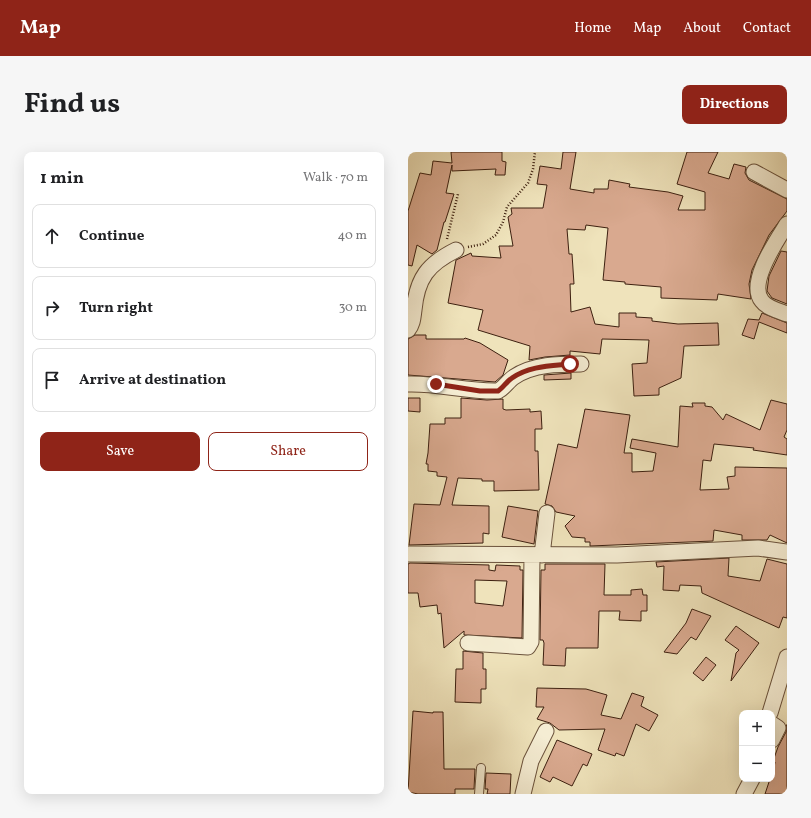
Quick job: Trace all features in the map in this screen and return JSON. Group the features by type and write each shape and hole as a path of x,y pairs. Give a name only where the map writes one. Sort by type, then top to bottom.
{"street":[{"path":"754,172 787,190"},
{"path":"787,224 762,268 760,274 759,291 761,301 767,306 787,314"},
{"path":"408,330 412,323 415,300 423,276 436,260 450,253"},
{"path":"408,384 436,384 480,391 498,391 512,378 530,369 541,366 581,364"},
{"path":"468,643 528,647 531,642 537,555 548,513"},
{"path":"408,554 648,555 758,548 787,552"},
{"path":"771,710 787,657"},
{"path":"775,726 778,728 775,734"},
{"path":"524,794 531,761 546,732"},
{"path":"744,794 750,782"}],"lane":[{"path":"479,794 482,768"}],"path":[{"path":"458,194 450,253 483,244 496,235 503,222 507,207 528,183 533,169 535,152"}],"building":[{"path":"451,152 502,152 502,161 506,162 505,175 495,175 496,169 452,171 452,165 446,193 454,194 444,222 437,250 432,254 417,245 412,266 408,265 408,211 420,173 431,175 433,161 452,163"},
{"path":"563,152 576,152 570,189 594,193 594,189 608,189 609,180 630,184 629,187 668,192 683,196 678,210 705,210 705,192 677,184 687,152 718,152 708,173 729,179 734,164 746,167 745,173 749,180 787,199 787,211 769,235 752,270 749,284 751,299 718,294 717,300 661,298 661,287 625,284 625,282 603,280 608,228 586,225 585,230 567,229 569,254 572,254 574,284 570,284 571,312 590,307 595,324 619,327 619,313 636,313 636,317 652,318 652,321 678,324 718,323 719,345 684,346 681,378 659,388 659,395 634,396 632,364 647,363 649,340 602,339 600,354 570,351 570,355 529,360 530,346 478,330 483,310 448,303 456,260 471,253 472,256 501,258 499,246 513,246 508,217 512,214 511,208 543,208 547,185 537,184 540,166 561,169"},
{"path":"781,251 787,252 787,304 772,298 767,291 769,276"},
{"path":"762,313 787,323 787,333 759,322 754,339 742,335 748,319 759,320"},
{"path":"415,335 426,335 426,339 465,338 480,343 508,360 503,375 495,382 408,375 408,339"},
{"path":"571,373 571,379 544,380 544,375"},
{"path":"408,398 420,398 420,412 408,411"},
{"path":"461,398 487,400 503,399 503,409 506,410 530,409 530,412 541,411 542,429 535,429 535,451 538,451 539,490 494,491 494,481 458,478 452,505 489,506 489,534 483,533 483,543 409,545 414,504 440,505 447,477 437,476 437,472 428,471 428,464 426,464 430,424 445,424 445,418 461,418"},
{"path":"771,400 787,404 787,430 784,437 787,439 787,455 753,450 754,448 714,444 711,461 703,460 700,490 729,489 727,477 735,476 735,467 787,468 787,543 770,535 767,540 742,540 742,535 714,530 713,541 590,546 590,542 585,542 585,538 572,537 565,526 575,516 556,512 552,506 545,504 558,444 577,448 585,409 630,415 624,453 632,453 632,472 653,471 656,453 630,448 632,439 678,447 680,406 693,407 692,403 705,403 705,406 712,407 723,420 726,414 760,430"},
{"path":"508,506 538,511 534,544 502,537"},
{"path":"729,558 728,576 760,581 767,559 787,564 787,618 783,617 779,628 702,593 701,586 680,585 679,591 663,590 664,566 657,567 656,562"},
{"path":"408,564 489,565 489,570 495,571 496,565 520,566 520,570 523,570 522,638 464,635 464,631 444,648 441,613 438,614 437,605 420,607 418,593 408,593","holes":["475,580 507,581 503,606 475,603"]},
{"path":"545,564 605,564 604,595 631,595 631,590 642,589 643,595 647,595 647,611 641,611 641,621 619,620 620,611 599,611 598,648 566,648 565,666 543,665 544,643 543,640 540,640 541,570 545,570"},
{"path":"692,609 711,616 696,640 691,637 677,654 664,652 686,623"},
{"path":"736,626 759,643 731,681 736,653 739,650 725,640"},
{"path":"463,651 483,653 483,669 486,669 486,689 481,689 481,703 455,702 456,669 463,669"},
{"path":"706,657 716,665 703,681 693,673"},
{"path":"537,688 586,689 607,695 601,715 621,719 632,693 644,697 641,706 658,715 649,731 636,724 624,756 616,753 615,756 598,750 605,729 559,730 550,723 537,719 544,707 536,707"},
{"path":"413,711 433,713 443,712 444,769 475,769 474,789 455,789 455,794 418,794 408,792"},
{"path":"787,725 787,794 765,794 769,782 775,782 775,755 786,732"},
{"path":"557,740 592,754 587,766 583,764 572,786 553,777 550,782 540,777"},
{"path":"486,773 511,774 510,794 487,794 488,789 485,789"}],"route":[{"path":"436,384 480,391 499,391 506,382 521,372 541,366 570,364"}]}
